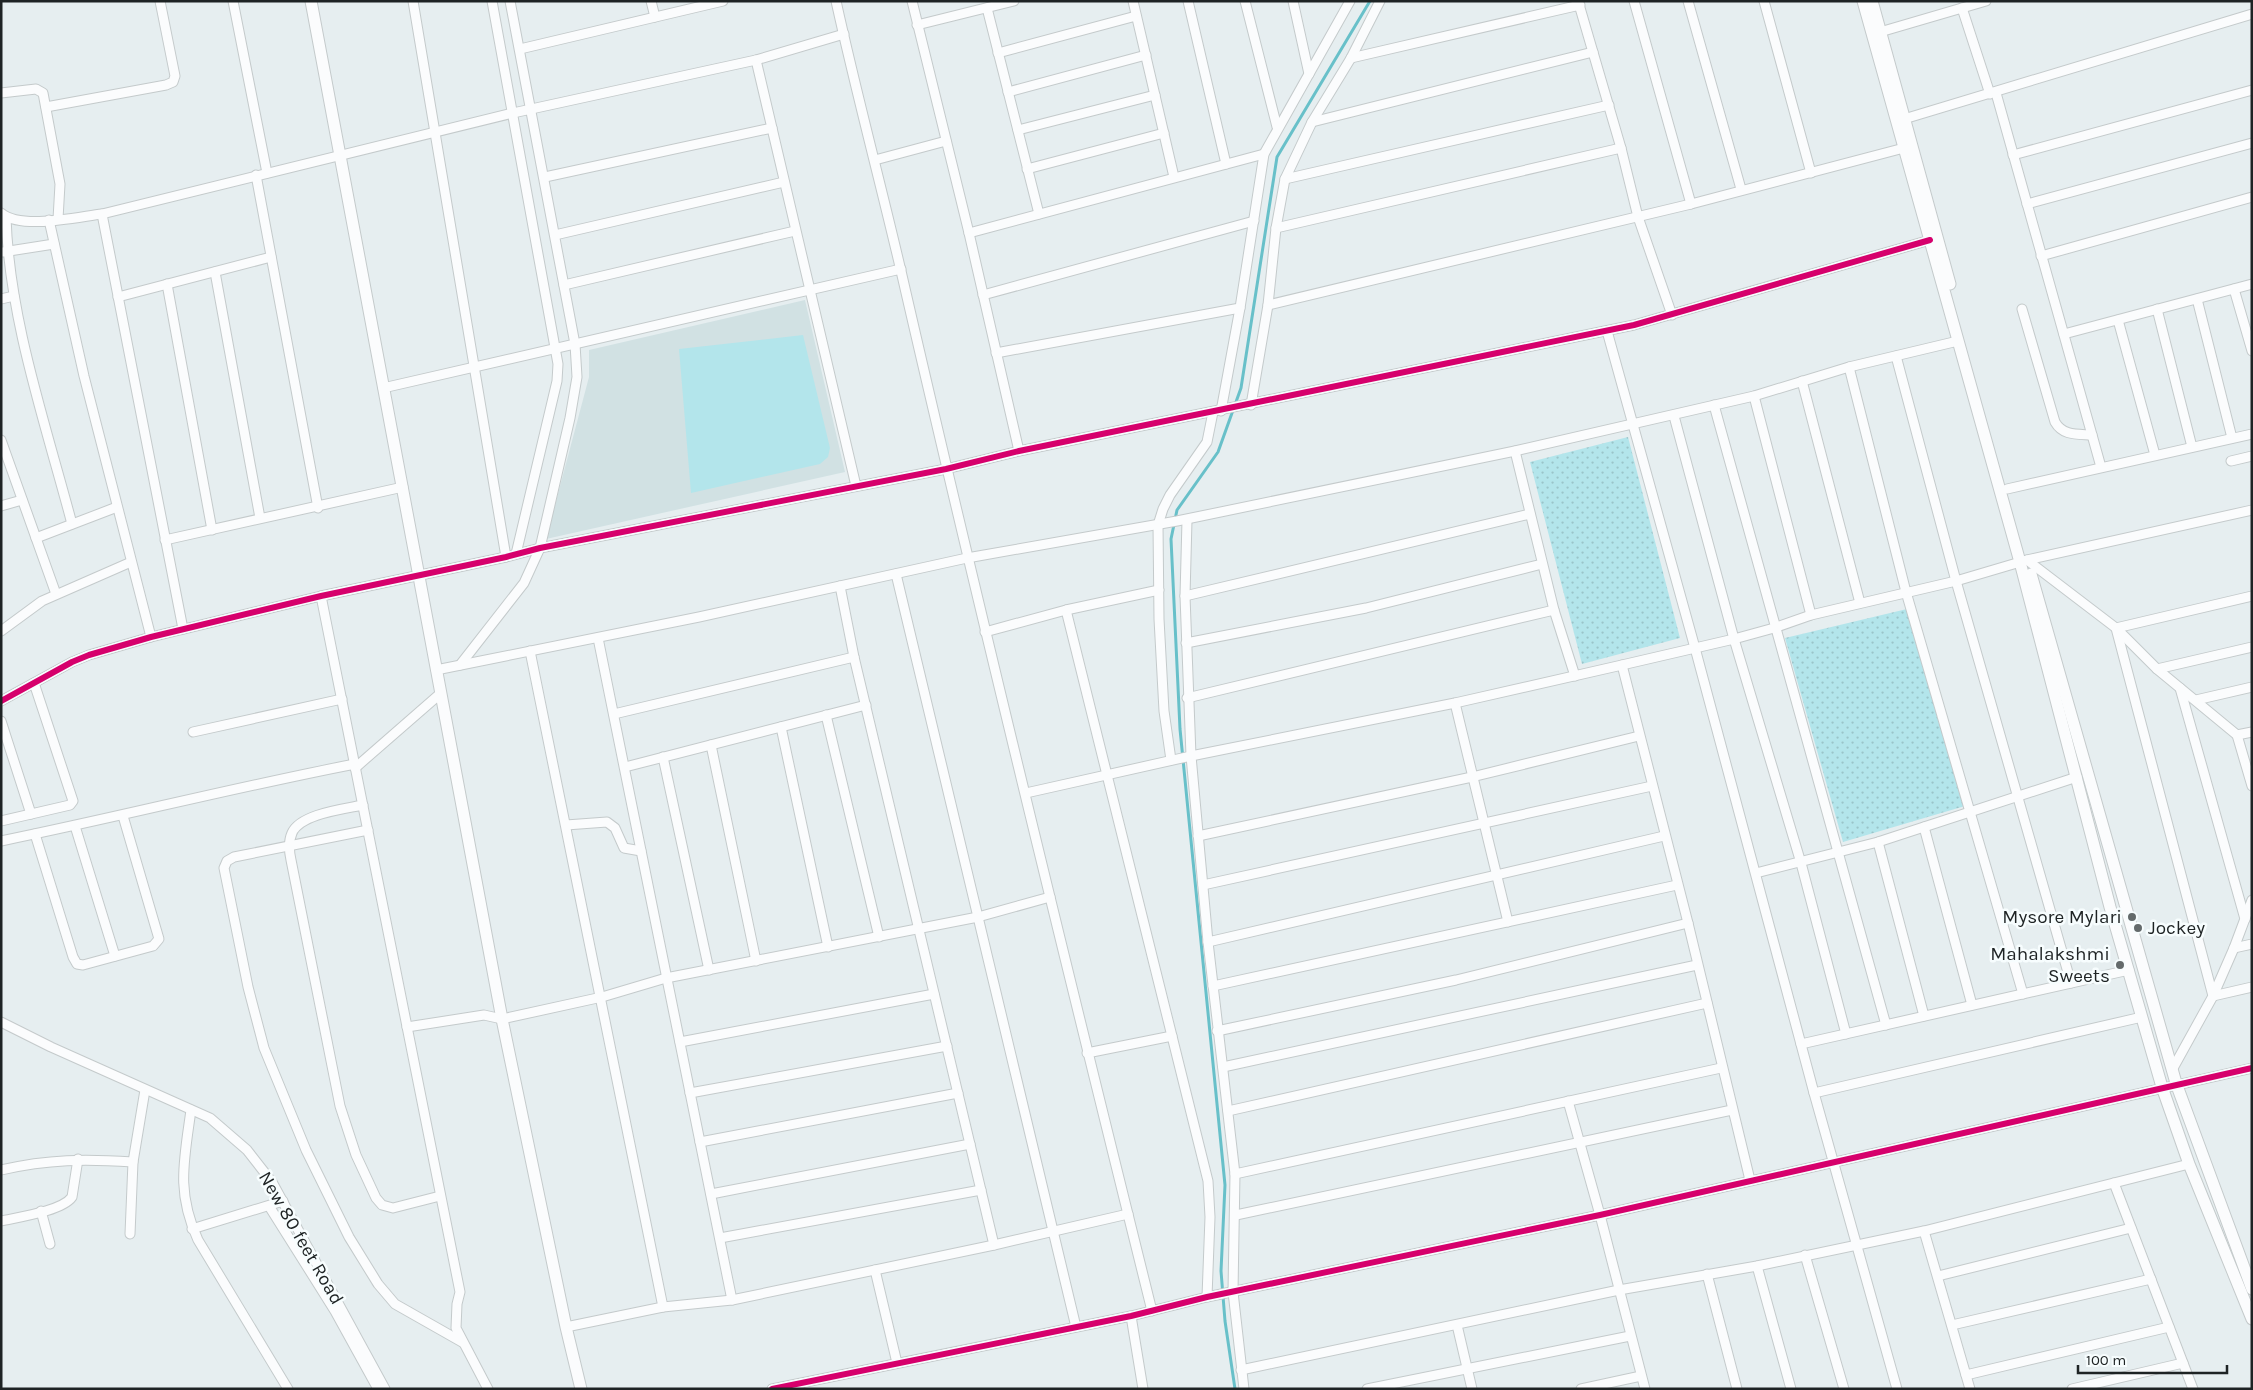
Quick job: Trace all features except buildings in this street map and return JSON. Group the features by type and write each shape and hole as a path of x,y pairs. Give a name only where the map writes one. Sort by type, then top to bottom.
{"street":[{"path":"46,107 166,85 173,82 175,76 160,1"},
{"path":"233,1 267,173"},
{"path":"311,1 502,1019 566,1327 581,1389"},
{"path":"413,1 506,557"},
{"path":"492,1 558,364 557,381 516,554"},
{"path":"460,665 524,583 540,548 575,394 578,364 545,177 510,1"},
{"path":"651,1 655,17"},
{"path":"520,49 703,4 723,1"},
{"path":"836,1 875,160 967,558 1026,793 1087,1053 1152,1311"},
{"path":"912,1 1020,451"},
{"path":"918,25 1014,1"},
{"path":"1133,1 1174,177"},
{"path":"1188,1 1226,164"},
{"path":"1244,1 1277,127"},
{"path":"1292,1 1310,74"},
{"path":"1171,760 1164,711 1159,590 1163,509 1170,495 1207,442 1217,412 1240,308 1264,154 1277,127 1310,74 1350,1"},
{"path":"1251,405 1268,305 1276,228 1285,179 1312,122 1351,58 1380,1"},
{"path":"1634,1 1692,204"},
{"path":"1688,1 1741,190"},
{"path":"1764,1 1811,173"},
{"path":"1863,1 1958,341 2172,1070 2250,1275 2252,1289"},
{"path":"1872,1 2007,489 2077,777 2162,1087 2189,1164 2252,1319"},
{"path":"1880,32 1986,1"},
{"path":"1351,58 1579,3 1621,148 1638,216 1672,315"},
{"path":"1967,5 2013,155 2101,467"},
{"path":"987,8 1039,214"},
{"path":"998,53 1136,16"},
{"path":"1904,119 2251,17"},
{"path":"72,524 35,387 4,252 4,215 17,220 54,220 102,214 435,131 756,60 844,34"},
{"path":"1312,122 1592,52"},
{"path":"1008,92 1146,55"},
{"path":"756,60 856,486"},
{"path":"1,93 39,90 45,97 60,184 54,220 54,244 150,637"},
{"path":"2013,155 2252,90"},
{"path":"1018,130 1155,95"},
{"path":"1285,179 1608,105"},
{"path":"545,177 772,128"},
{"path":"1028,169 1164,133"},
{"path":"875,160 946,141"},
{"path":"2027,204 2252,143"},
{"path":"1276,228 1621,148"},
{"path":"1268,305 1692,204 1904,148"},
{"path":"969,233 1264,154"},
{"path":"256,175 318,508"},
{"path":"555,235 784,182"},
{"path":"2041,256 2252,198"},
{"path":"102,214 182,630"},
{"path":"983,295 1254,222"},
{"path":"564,285 795,231"},
{"path":"1,701 89,655 150,637 321,596 506,557 540,548 946,469 1020,451 1607,331 1672,315 1930,240"},
{"path":"4,252 54,244"},
{"path":"118,297 271,257"},
{"path":"383,388 900,269"},
{"path":"215,272 260,518"},
{"path":"167,284 212,530"},
{"path":"2064,334 2252,284"},
{"path":"2234,289 2252,351"},
{"path":"1,299 14,296"},
{"path":"2197,299 2232,438"},
{"path":"996,353 1240,308"},
{"path":"2022,309 2055,422 2061,430 2067,433 2092,435"},
{"path":"2157,309 2192,447"},
{"path":"2118,320 2155,455"},
{"path":"1607,331 1695,648 1814,1093 1897,1389"},
{"path":"436,670 598,638 967,558 1177,522 1515,451 1674,416 1754,396 1849,367 1958,341"},
{"path":"1896,356 1956,581 2071,983"},
{"path":"1849,367 1906,592 2023,994"},
{"path":"1802,381 1860,603"},
{"path":"1754,396 1811,614"},
{"path":"1714,405 1774,628 1886,1025"},
{"path":"1674,416 1734,639 1801,863 1846,1034"},
{"path":"2007,489 2252,434"},
{"path":"1,440 56,594"},
{"path":"1515,451 1554,610 1574,676"},
{"path":"2231,461 2252,456"},
{"path":"164,540 260,518 318,508 403,487"},
{"path":"1,506 22,500"},
{"path":"36,538 117,507"},
{"path":"1026,793 1171,760 1455,703 1622,666 1774,628 1811,614 1956,581 2024,561 2252,510"},
{"path":"1185,596 1530,514"},
{"path":"1187,520 1185,596 1187,698 1208,942 1235,1174 1236,1215 1233,1292 1244,1389"},
{"path":"2024,561 2116,628 2157,669 2237,735 2252,786"},
{"path":"1,631 42,601 131,562"},
{"path":"1186,643 1366,608 1542,564"},
{"path":"896,574 1076,1327"},
{"path":"840,586 854,657 994,1245"},
{"path":"985,632 1066,610 1159,590"},
{"path":"321,596 460,1292 456,1328 488,1389"},
{"path":"2116,628 2252,596"},
{"path":"1066,610 1208,1181 1210,1217 1207,1297"},
{"path":"1187,698 1554,610"},
{"path":"2116,628 2212,996"},
{"path":"598,638 732,1300"},
{"path":"2157,669 2252,647"},
{"path":"530,652 602,997 663,1307"},
{"path":"614,714 854,657"},
{"path":"1622,666 1664,836 1688,923 1750,1180"},
{"path":"1,821 70,805 73,799 34,683"},
{"path":"2196,700 2252,687"},
{"path":"2180,688 2244,919"},
{"path":"1,842 122,816 261,782 355,766 440,693"},
{"path":"193,732 342,699"},
{"path":"1455,703 1508,922"},
{"path":"625,767 866,705"},
{"path":"826,715 880,937"},
{"path":"1,721 31,814"},
{"path":"781,727 828,947"},
{"path":"2237,735 2252,732"},
{"path":"1198,836 1472,777 1639,736"},
{"path":"711,745 756,961"},
{"path":"663,757 709,970"},
{"path":"1756,874 1878,842 2077,777"},
{"path":"1203,885 1483,825 1652,786"},
{"path":"363,805 303,822 291,834 289,846 320,1010 347,1131 367,1181 376,1198 387,1207 440,1196"},
{"path":"35,834 75,961 84,965 153,946 159,939 122,816"},
{"path":"566,825 607,822 615,828 624,848 641,851"},
{"path":"75,826 115,956"},
{"path":"1924,827 1972,1005"},
{"path":"368,830 234,857 224,864 248,987 264,1048 306,1150 349,1237 378,1284 395,1304 462,1342"},
{"path":"1208,942 1664,836"},
{"path":"1878,842 1924,1016"},
{"path":"1213,986 1677,885"},
{"path":"407,1027 484,1015 502,1019 602,997 666,978 978,917 1050,897"},
{"path":"2172,1070 2212,996 2234,948 2252,900"},
{"path":"1218,1031 1456,980 1688,923"},
{"path":"2234,948 2252,944"},
{"path":"1223,1067 1697,965"},
{"path":"1801,1044 2129,970"},
{"path":"2212,996 2252,987"},
{"path":"680,1042 934,994"},
{"path":"1228,1111 1707,1003"},
{"path":"1814,1093 2142,1017"},
{"name":"New 80 feet Road","path":"1,1022 145,1090 210,1118 247,1150 272,1182 283,1201 385,1389"},
{"path":"1087,1053 1172,1036"},
{"path":"690,1093 947,1046"},
{"path":"1235,1174 1722,1068"},
{"path":"772,1389 1131,1316 1207,1297 1600,1215 1750,1180 1834,1164 2176,1083 2252,1068"},
{"path":"130,1234 133,1162 145,1090"},
{"path":"700,1142 958,1093"},
{"path":"1568,1101 1645,1389"},
{"path":"190,1110 184,1160 183,1194 192,1229 288,1389"},
{"path":"1236,1215 1732,1110"},
{"path":"710,1194 970,1144"},
{"path":"1,1170 78,1159 133,1162"},
{"path":"1,1222 41,1212 68,1202 72,1196 78,1159"},
{"path":"1241,1370 1619,1290 1757,1266 1924,1231 2189,1164"},
{"path":"2114,1183 2193,1389"},
{"path":"720,1238 981,1190"},
{"path":"192,1229 283,1201"},
{"path":"269,1206 335,1311 378,1389"},
{"path":"41,1212 50,1244"},
{"path":"566,1327 663,1307 732,1300 994,1245 1128,1214"},
{"path":"1938,1276 2131,1228"},
{"path":"1924,1231 1970,1389"},
{"path":"1805,1255 1844,1389"},
{"path":"1757,1266 1791,1389"},
{"path":"876,1270 897,1364"},
{"path":"1707,1274 1737,1389"},
{"path":"1952,1325 2151,1279"},
{"path":"1131,1316 1143,1389"},
{"path":"1457,1325 1472,1389"},
{"path":"1966,1375 2170,1327"},
{"path":"1367,1389 1630,1336"},
{"path":"2072,1389 2183,1363"},
{"path":"1581,1389 1641,1376"}],"shaded area":[{"path":"805,300 845,472 546,539 589,377 589,350"},
{"path":"803,335 830,448 828,457 820,464 691,493 679,349"},
{"path":"1628,437 1680,638 1582,664 1530,462"},
{"path":"1907,609 1965,806 1843,842 1785,638"}],"waterway":[{"path":"1235,1389 1225,1321 1221,1271 1225,1185 1180,729 1171,539 1177,510 1218,452 1241,388 1277,157 1370,1"}],"cycle path":[{"path":"1,701 72,662 89,655 151,637 321,596 506,557 540,548 946,469 1019,451 1634,325 1930,240"},
{"path":"772,1389 1131,1316 1207,1297 1600,1215 2252,1068"}],"place":[{"name":"Mysore Mylari","path":"2132,917"},
{"name":"Jockey","path":"2138,928"},
{"name":"Mahalakshmi Sweets","path":"2120,965"}]}
